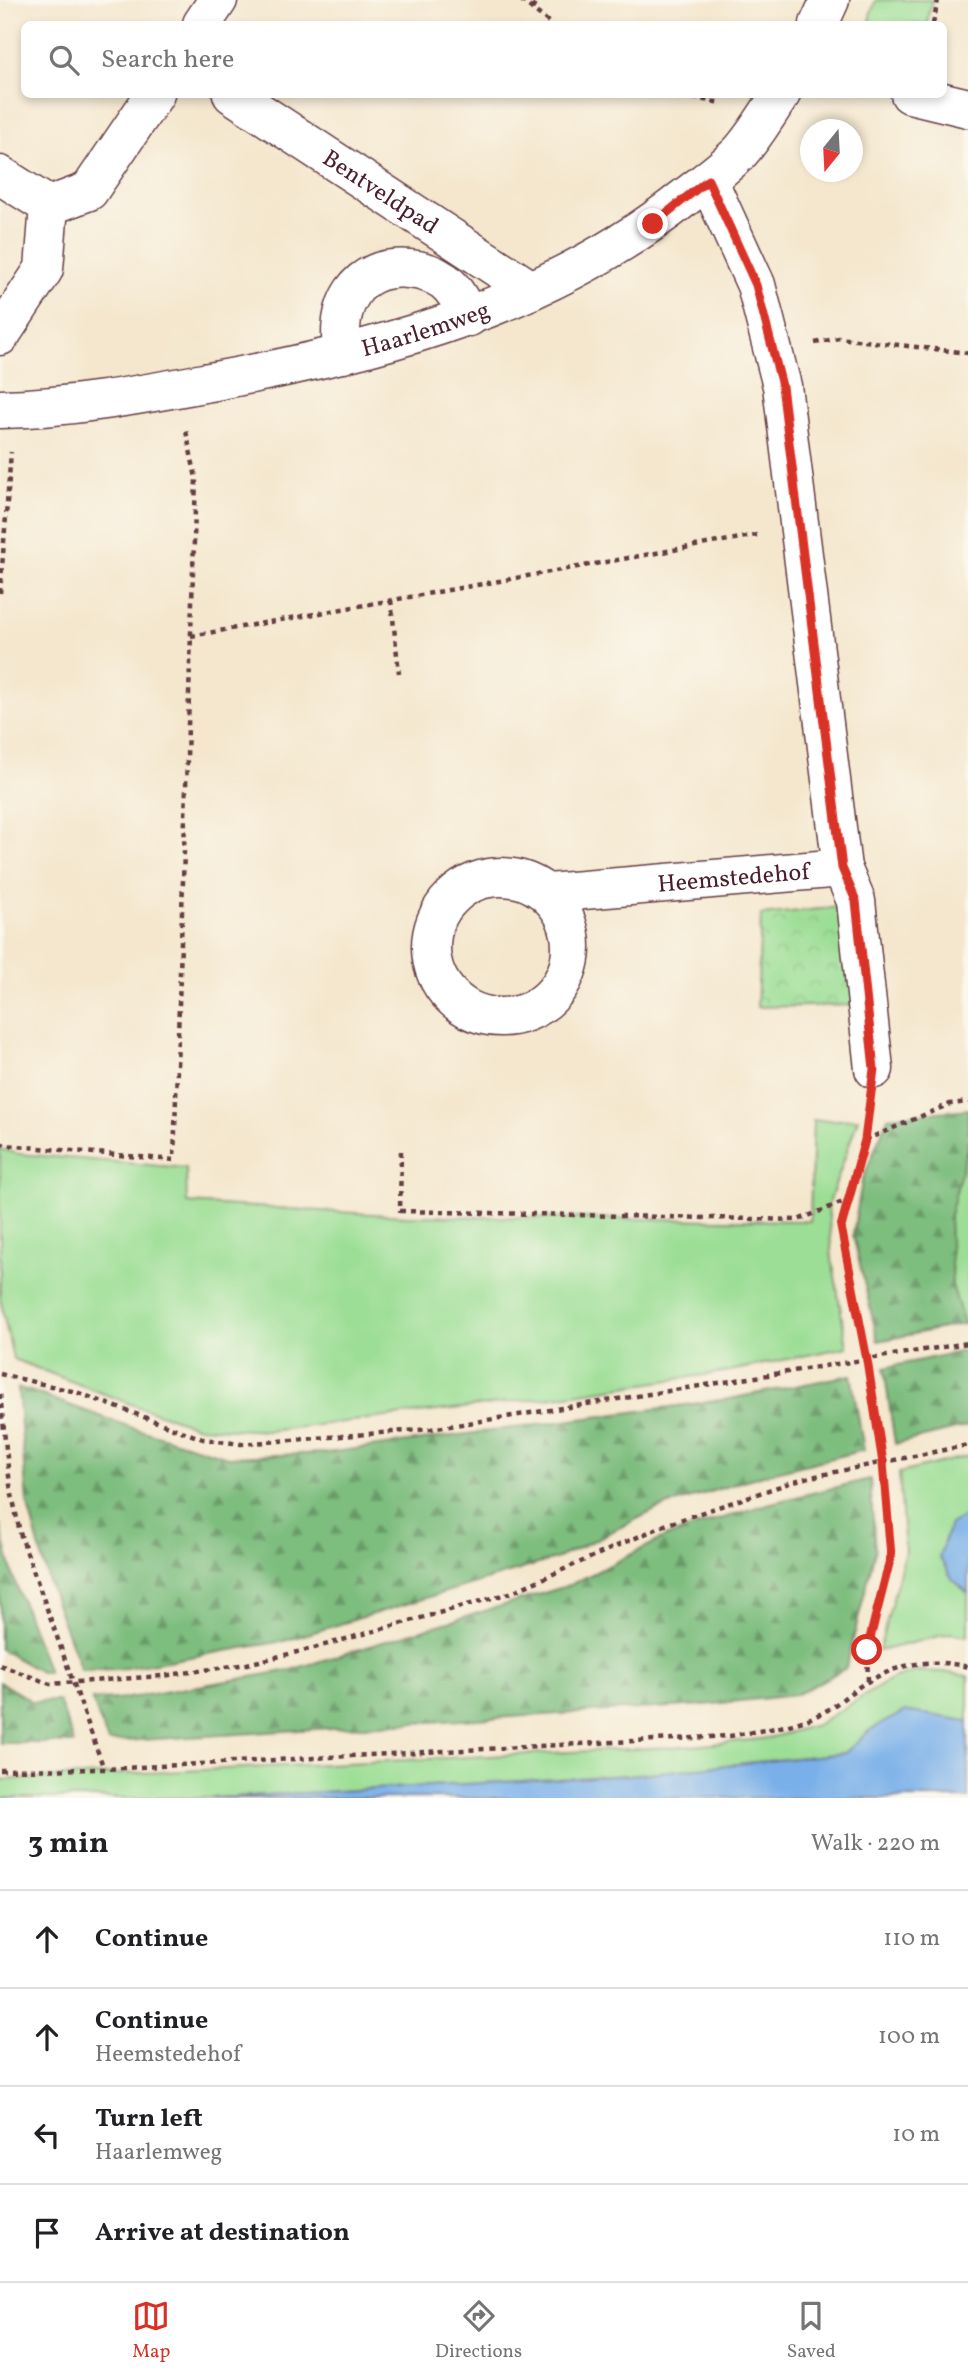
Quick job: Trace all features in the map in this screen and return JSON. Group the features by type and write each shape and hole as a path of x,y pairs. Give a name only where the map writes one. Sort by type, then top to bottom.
{"street":[{"path":"204,21 218,0"},
{"path":"820,21 830,0"},
{"path":"49,206 89,191 152,98"},
{"name":"Bentveldpad","path":"238,98 531,290"},
{"name":"Haarlemweg","path":"7,409 118,399 277,370 405,338 469,317 590,262 653,224 741,150 778,98"},
{"path":"927,98 968,108"},
{"path":"0,175 49,206"},
{"name":"Heemstedehof","path":"548,893 842,868 782,386 756,285 708,180"},
{"path":"0,336 44,269 49,206"},
{"path":"343,354 340,337 343,312 351,293 368,276 394,268 424,271 445,282 459,298 469,317"},
{"path":"842,868 856,901 874,1069"}],"path":[{"path":"521,0 547,21"},
{"path":"532,9 538,0"},
{"path":"934,21 937,0"},
{"path":"773,352 839,338 968,353"},
{"path":"0,1143 19,1147 174,1160 195,478 178,388"},
{"path":"0,593 7,409"},
{"path":"191,636 799,527"},
{"path":"391,600 400,673"},
{"path":"868,1681 867,1650 891,1556 883,1463 867,1360 841,1227 865,1140 874,1069"},
{"path":"865,1140 950,1104 968,1102"},
{"path":"401,1151 400,1211 798,1220 848,1200"},
{"path":"0,1374 76,1392 203,1439 241,1444 431,1429 968,1343"},
{"path":"0,1394 10,1485 20,1533 104,1769"},
{"path":"0,1665 50,1684 162,1676 247,1664 510,1593 664,1525 801,1479 968,1445"},
{"path":"0,1770 104,1769 730,1736 794,1724 824,1712 868,1681 911,1663 953,1663 968,1667"}],"green space":[{"path":"876,0 932,0 928,21 870,21"},
{"path":"849,906 858,1005 757,1007 761,915"},
{"path":"968,1109 968,1144 949,1219 952,1285 964,1324 878,1341 853,1235 862,1181 888,1117"},
{"path":"858,1119 828,1206 832,1259 847,1347 725,1372 554,1397 268,1431 199,1427 13,1359 0,1298 0,1149 19,1154 186,1168 187,1203 406,1216 810,1221 813,1121"},
{"path":"968,1144 968,1323 964,1324 952,1285 949,1219"},
{"path":"968,1350 968,1426 895,1444 884,1368"},
{"path":"851,1375 864,1450 759,1476 657,1509 558,1558 284,1641 120,1669 81,1670 51,1590 27,1502 18,1388 133,1428 228,1457 326,1453 729,1399"},
{"path":"968,1456 968,1514 950,1524 953,1580 968,1593 968,1636 951,1633 879,1651 905,1552 899,1473"},
{"path":"870,1479 875,1551 846,1668 795,1695 704,1705 108,1742 92,1700 123,1699 291,1670 570,1585 668,1536 767,1504"},
{"path":"0,1525 13,1576 48,1672 41,1672 0,1649"},
{"path":"917,1671 968,1676 968,1721 939,1717 870,1730 845,1753 630,1775 214,1798 0,1798 0,1780 692,1746 769,1738 816,1725 892,1679"},
{"path":"0,1682 33,1702 59,1701 74,1743 0,1743"}],"water":[{"path":"968,1514 968,1593 953,1580 939,1557 950,1524"},
{"path":"905,1711 968,1721 968,1798 214,1798 630,1775 845,1753 870,1730"}],"route":[{"path":"653,224 708,180 756,285 782,386 842,868 856,901 874,1069 865,1140 841,1227 867,1360 883,1463 891,1556 867,1650"}]}
